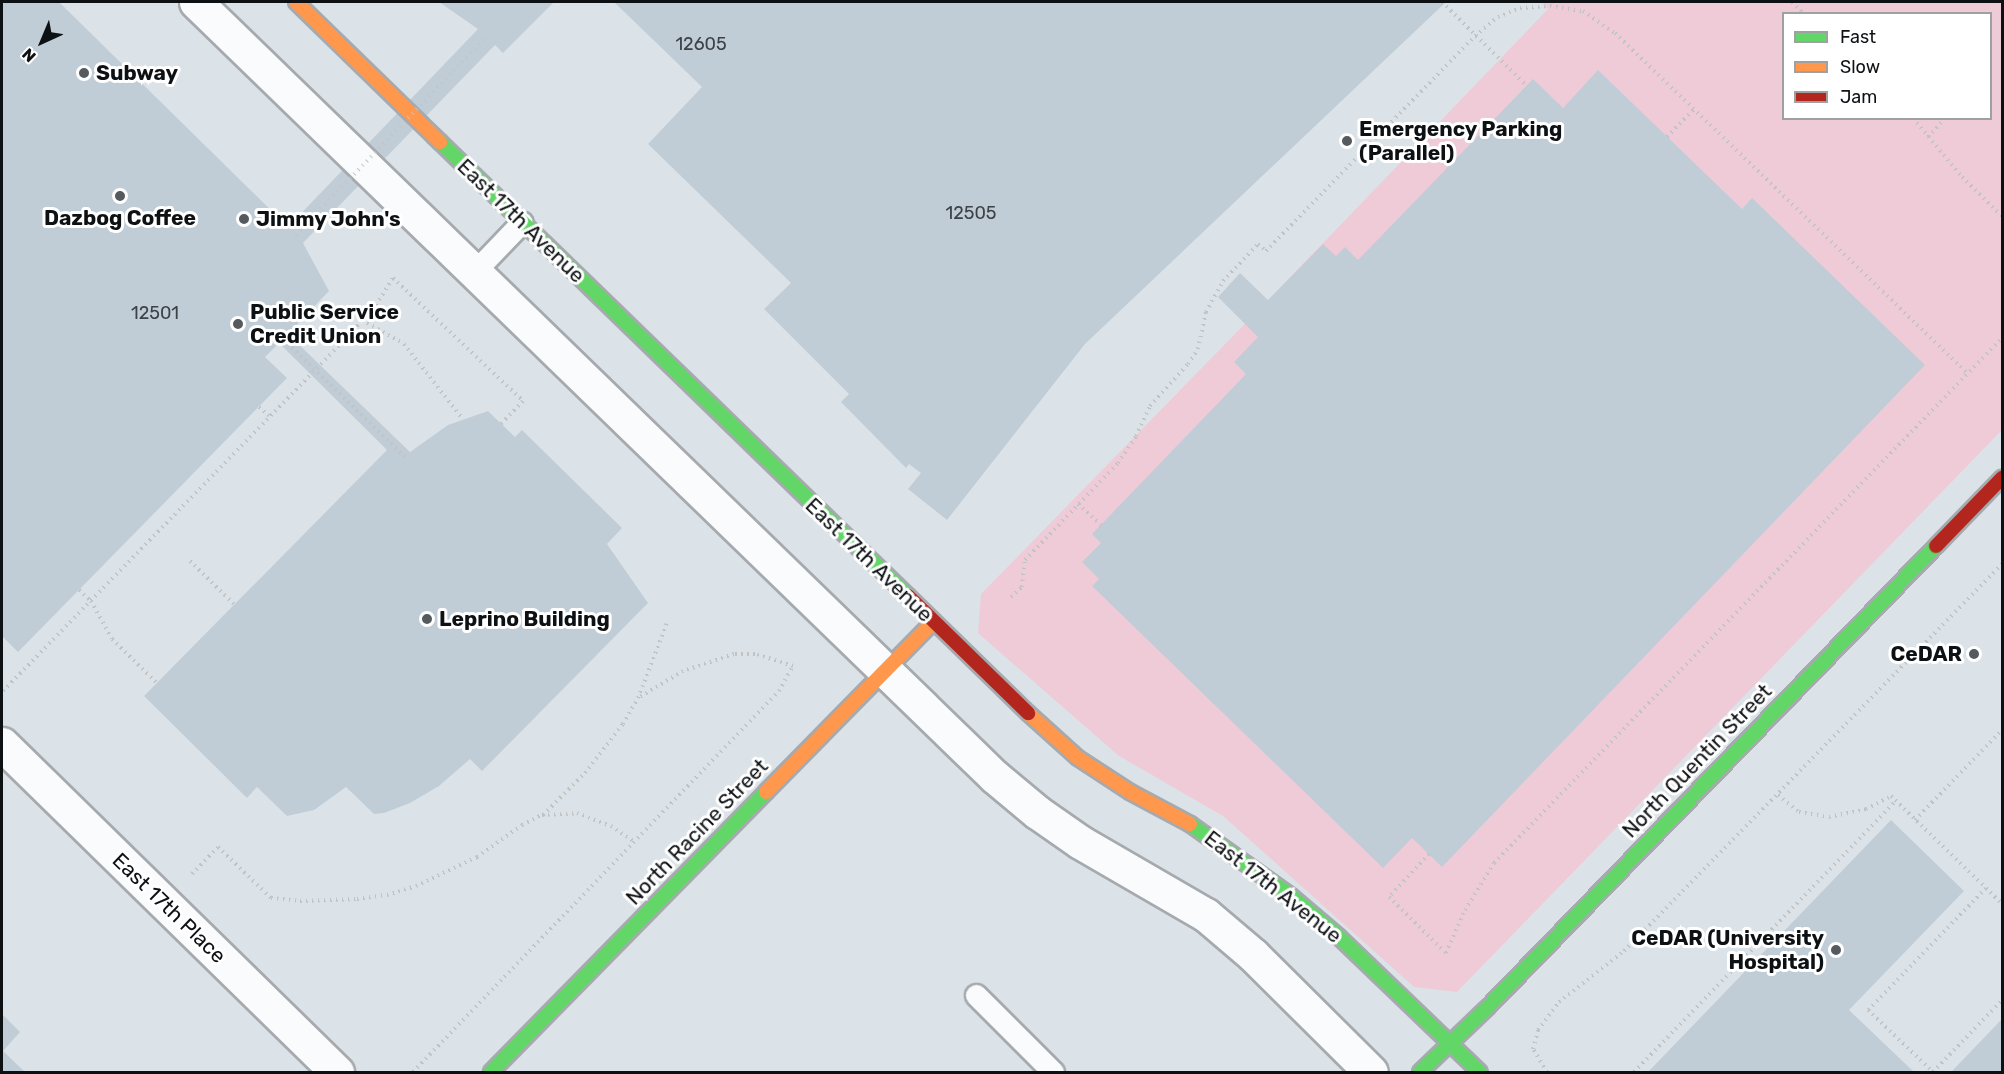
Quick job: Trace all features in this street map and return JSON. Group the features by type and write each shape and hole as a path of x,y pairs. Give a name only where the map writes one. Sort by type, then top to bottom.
{"street":[{"path":"196,2 476,270 995,777 1037,812 1080,842 1206,915 1261,962 1371,1072"},
{"name":"East 17th Avenue","path":"296,2 933,622 1078,758 1130,792 1201,830 1246,861 1339,938 1480,1072"},
{"name":"North Quentin Street","path":"1420,1072 1489,1006 2002,478"},
{"name":"North Racine Street","path":"491,1072 933,622"},
{"name":"East 17th Place","path":"2,744 337,1072"}],"lane":[{"path":"476,270 522,222"},
{"path":"976,995 1053,1072"}],"path":[{"path":"1442,2 1526,85"},
{"path":"1011,597 1022,587 1025,560 1118,463 1136,436 1150,406 1198,349 1206,312 1223,281 1258,243 1266,251 1475,36 1498,17 1520,8 1550,6 1583,12 1615,33 1968,374"},
{"path":"296,235 486,37"},
{"path":"1668,136 1694,110"},
{"path":"1915,120 1962,177 2002,216"},
{"path":"1928,137 1943,120"},
{"path":"3,691 362,320 393,278 523,401 501,424"},
{"path":"362,320 404,344 462,418"},
{"path":"1429,854 1389,897 1446,953 1465,910 1494,863 2002,338"},
{"path":"283,339 405,457"},
{"path":"259,407 269,416"},
{"path":"1078,504 1101,525"},
{"path":"190,561 235,605"},
{"path":"1546,1072 1533,1049 1538,1030 1559,1002 1624,951 2002,564"},
{"path":"80,590 91,601 112,639 157,683"},
{"path":"192,874 218,847 271,898 300,901 387,895 416,886 461,865 542,815 606,748 638,698 667,624"},
{"path":"413,1072 779,691 793,666 755,654 734,654 683,671 638,698"},
{"path":"1915,820 2002,730"},
{"path":"1778,795 1799,812 1828,817 1866,809 1891,796 2002,904"},
{"path":"1634,1072 1896,801"},
{"path":"542,815 577,813 594,818 633,841"},
{"path":"1986,888 1868,1010 1933,1072 2002,1000"}],"shaded area":[{"path":"1541,2 2002,2 2002,430 1457,992 1414,987 1223,816 1119,756 978,633 981,594 1548,9"}],"building":[{"path":"2,2 59,2 288,227 478,29 439,2 554,2 503,53 495,45 303,243 329,291 288,334 410,452 448,425 488,411 515,437 522,430 622,528 607,544 648,603 482,771 470,759 439,786 410,803 384,813 374,814 346,787 314,810 287,816 257,787 247,798 144,696 387,450 279,343 265,357 287,378 18,652 2,636"},
{"path":"614,2 1446,2 1085,344 947,520 908,489 921,473 909,464 906,468 841,402 849,394 764,309 791,283 648,144 702,87"},
{"path":"1598,70 1742,209 1752,198 1925,365 1442,867 1412,838 1383,868 1092,586 1099,579 1082,562 1101,543 1092,534 1246,374 1234,362 1258,337 1218,297 1240,273 1268,300 1323,244 1336,256 1345,247 1358,260 1533,79 1563,108"},
{"name":"CeDAR (University Hospital)","path":"1891,820 1964,891 1849,1010 1914,1072 1648,1072"},
{"path":"2,1014 20,1032 3,1051 25,1072 2,1072"},
{"path":"2002,1019 2002,1072 1951,1072"}],"traffic: fast":[{"path":"440,142 908,596"},
{"path":"1420,1072 1489,1006 1936,546"},
{"path":"491,1072 766,792"},
{"path":"1190,824 1291,896 1339,937 1480,1072"}],"traffic: slow":[{"path":"296,2 440,142"},
{"path":"766,792 933,622"},
{"path":"1028,713 1078,758 1130,792 1190,824"}],"traffic: jam":[{"path":"1936,546 2002,478"},
{"path":"908,596 1028,713"}],"place":[{"name":"Subway","path":"84,73"},
{"name":"Emergency Parking (Parallel)","path":"1347,141"},
{"name":"Dazbog Coffee","path":"120,196"},
{"name":"Jimmy John's","path":"244,219"},
{"name":"Public Service Credit Union","path":"238,324"},
{"name":"Leprino Building","path":"427,619"},
{"name":"CeDAR","path":"1974,654"},
{"name":"CeDAR (University Hospital)","path":"1836,950"}]}
